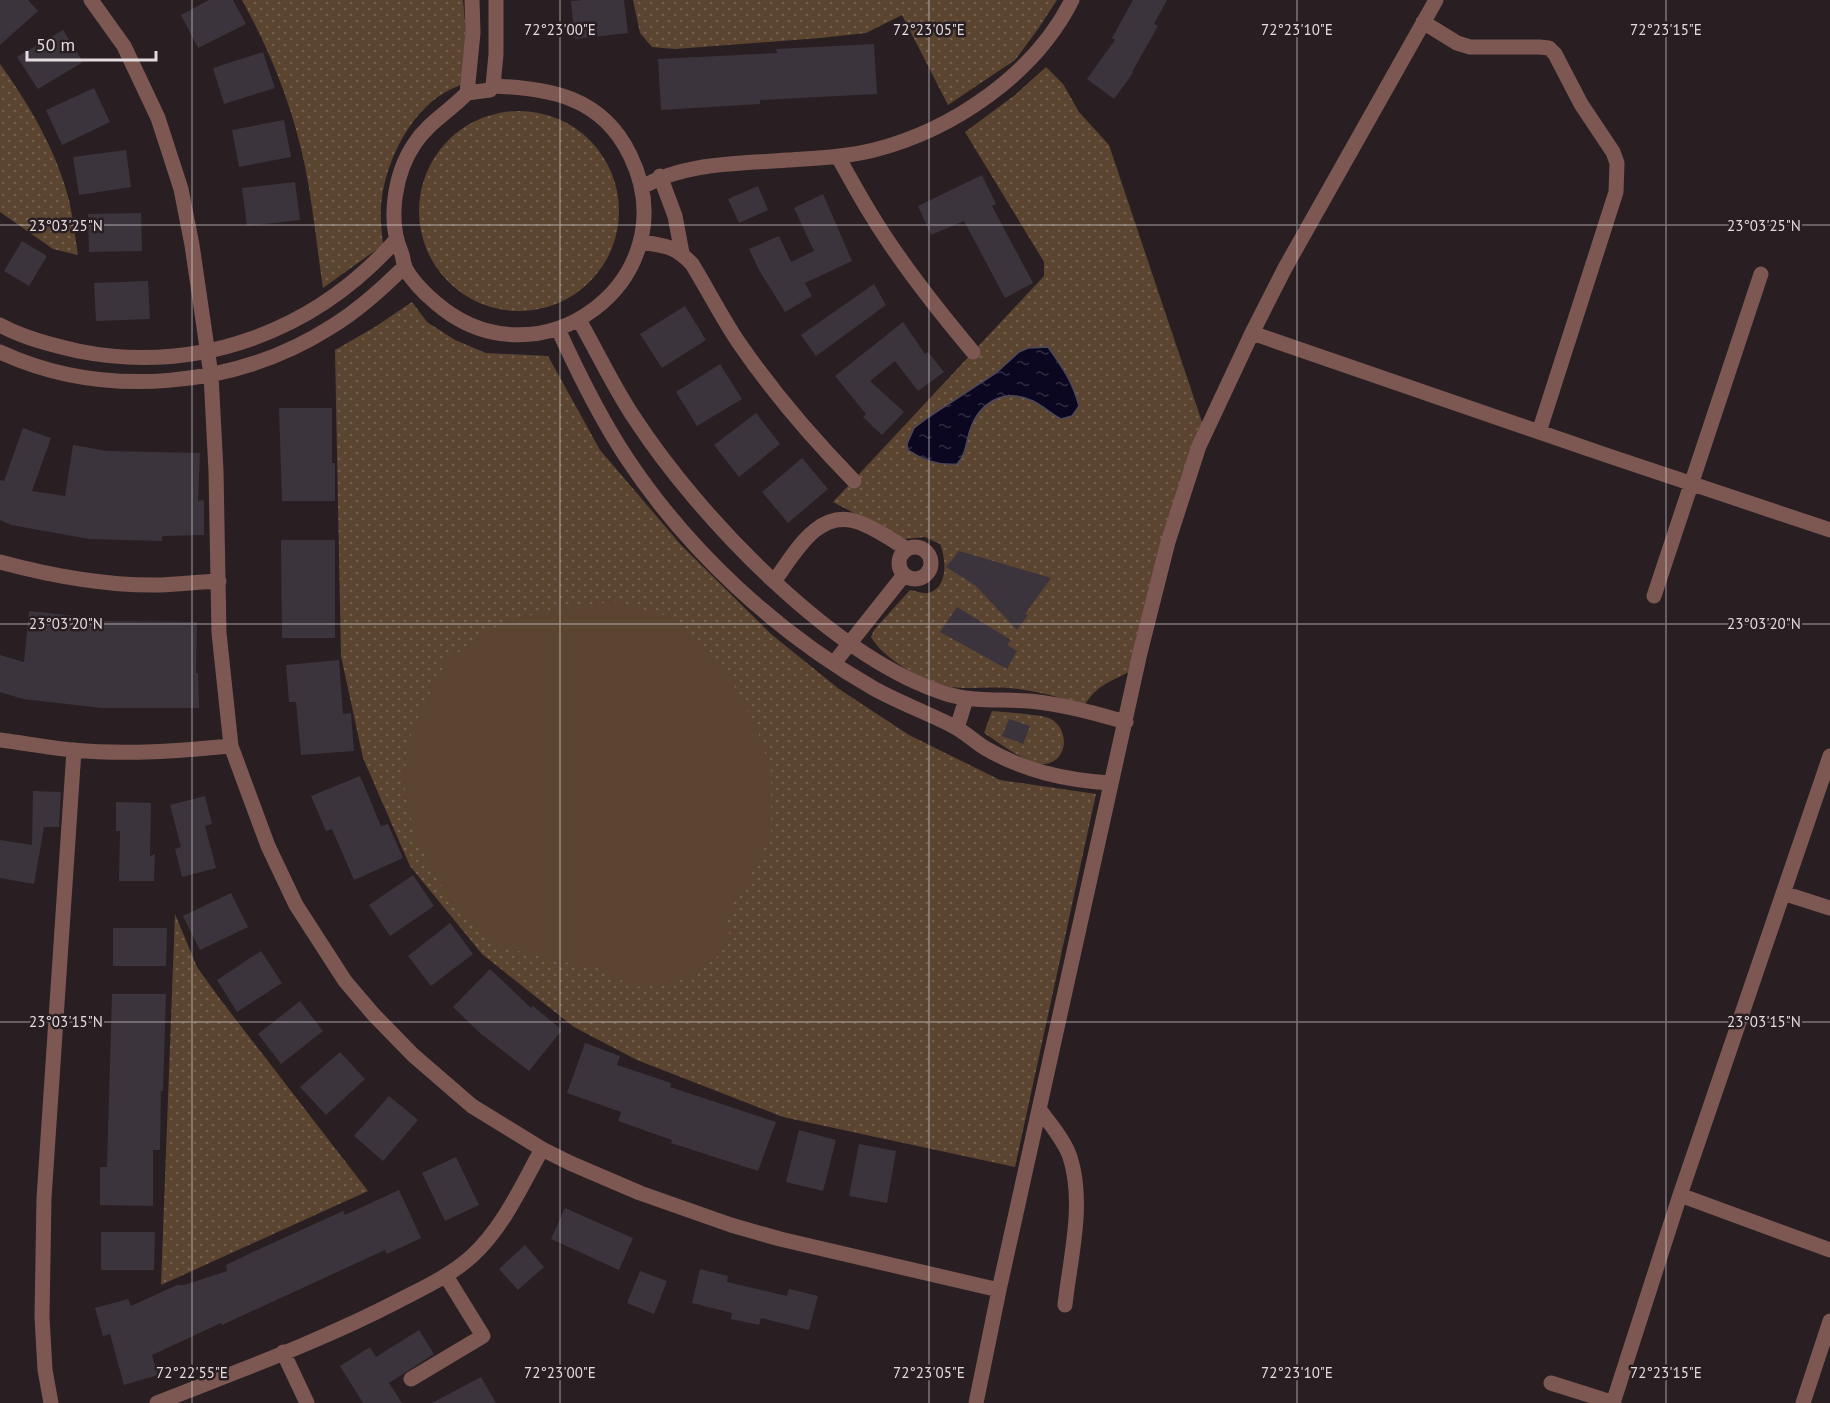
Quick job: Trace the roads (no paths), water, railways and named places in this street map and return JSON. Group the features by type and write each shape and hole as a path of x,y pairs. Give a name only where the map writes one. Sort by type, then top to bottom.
{"street":[{"path":"91,0 129,56 158,118 182,189 211,375 219,633 231,746 268,846 296,905 345,981 413,1055 472,1106 542,1149 640,1193 730,1225 780,1239 999,1290"},
{"path":"467,93 473,43 472,0"},
{"path":"492,86 541,89 568,97 592,110 607,122 629,152 642,187 644,205 640,242 635,258 618,287 607,300 579,320 558,329 516,336 479,329 446,312 432,300 405,266 396,240 395,202 398,182 413,145 426,129 467,93 490,90 492,86 497,44 496,0"},
{"path":"642,187 660,176 709,166 837,157 874,150 921,134 947,122 1013,76 1065,14 1072,0"},
{"path":"976,1403 1140,653 1168,542 1199,446 1251,333 1285,268 1436,0"},
{"path":"1424,22 1457,43 1470,47 1549,48 1555,54 1581,104 1613,152 1617,163 1616,192 1539,432"},
{"path":"837,157 894,250 973,352"},
{"path":"660,176 675,216 682,253"},
{"path":"0,325 34,339 93,354 151,358 208,351 264,335 315,310 361,276 396,240"},
{"path":"640,242 664,245 682,253 692,264 738,343 784,405 855,481"},
{"path":"0,352 32,364 91,378 151,381 211,375 242,367 302,343 357,309 405,266"},
{"path":"1654,596 1761,274"},
{"path":"579,320 635,419 678,478 722,529 775,580 807,610 850,643 900,676 947,694 966,699 1031,701 1095,713 1126,722"},
{"path":"558,329 589,395 627,458 671,516 720,571 775,620 873,688 914,710 957,728 1013,763 1044,774 1077,781 1110,783"},
{"path":"1251,333 1830,530"},
{"path":"775,580 807,537 831,520 843,519 860,522 907,549"},
{"path":"913,547 924,549 931,560 927,574 916,579 904,575 898,564 899,558 907,549 913,547"},
{"path":"0,562 37,572 97,582 158,585 219,581"},
{"path":"834,663 904,575"},
{"path":"957,728 966,699"},
{"path":"0,740 74,750 126,753 231,746"},
{"path":"51,1403 45,1370 42,1317 43,1209 74,750"},
{"path":"1551,1383 1614,1403 1680,1195 1830,756"},
{"path":"1783,893 1830,908"},
{"path":"1040,1110 1070,1156 1075,1183 1073,1242 1065,1305"},
{"path":"157,1403 369,1316 446,1276 473,1255 491,1234 542,1149"},
{"path":"1680,1195 1830,1250"},
{"path":"411,1379 483,1336 446,1276"},
{"path":"1803,1403 1830,1321"},
{"path":"283,1352 307,1403"}],"water":[{"path":"1048,347 1066,375 1076,397 1079,406 1072,416 1061,419 1023,397 1003,397 980,411 974,420 962,457 957,464 931,461 908,450 907,444 914,428 930,416 996,373 1019,352 1028,348"}]}
